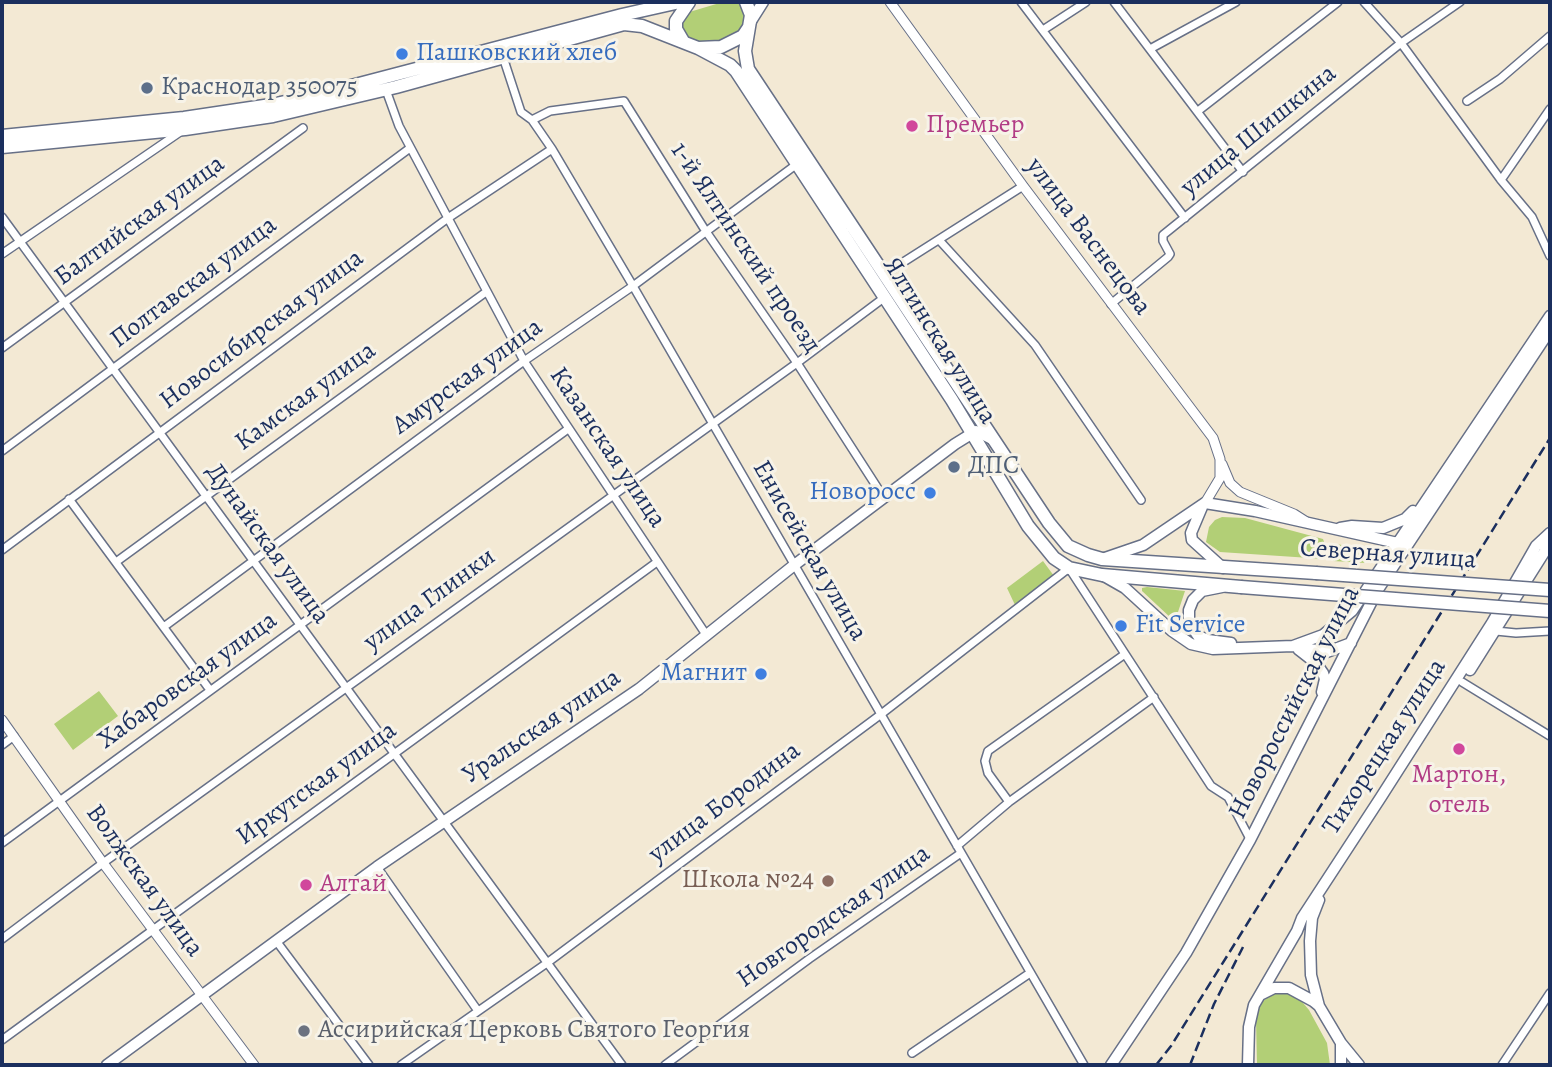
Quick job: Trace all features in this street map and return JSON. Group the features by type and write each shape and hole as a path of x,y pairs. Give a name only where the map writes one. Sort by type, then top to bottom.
{"main road":[{"path":"2,136 184,118 282,102 680,2"},
{"path":"683,41 676,29 676,21 689,2"},
{"name":"Ялтинская улица","path":"746,2 750,24 745,51 748,69 1049,523 1068,546"},
{"path":"698,48 721,47 743,36 763,2"},
{"name":"Ялтинская улица","path":"2,147 185,129 273,116 386,90 624,24 642,26 683,41 730,65 736,71 952,400 1028,526 1054,558 1069,568"},
{"name":"Новороссийская улица","path":"1111,1065 1186,953 1250,840 1377,591 1428,499 1550,316"},
{"name":"Новороссийская улица","path":"1373,582 1550,331"},
{"path":"971,434 976,431 996,441"},
{"name":"Уральская улица","path":"107,1065 377,867 639,689 793,566 971,434"},
{"path":"1334,529 1352,526 1382,528 1393,525 1405,519 1428,499"},
{"path":"1102,559 1143,545 1205,503"},
{"path":"1205,503 1191,533 1192,540 1223,568"},
{"name":"Северная улица","path":"1205,503 1402,544"},
{"path":"1536,546 1550,540"},
{"name":"Тихорецкая улица","path":"1319,1006 1311,966 1310,941 1315,907 1496,631 1550,540"},
{"name":"Северная улица","path":"1068,546 1102,559 1550,590"},
{"name":"Тихорецкая улица","path":"1247,1064 1250,1016 1302,918 1492,623 1536,546"},
{"name":"Северная улица","path":"1069,568 1102,575 1550,611"},
{"name":"Северная улица","path":"1102,575 1125,588 1172,632 1191,644 1213,649 1293,646 1327,652 1351,643"},
{"name":"Северная улица","path":"1293,646 1323,635 1339,624 1373,582"},
{"path":"1228,586 1202,592 1193,600 1189,610 1189,623 1198,636 1208,640 1265,646"},
{"path":"1293,646 1316,663 1325,679 1320,701"},
{"path":"1260,995 1274,988 1289,988 1302,993 1319,1006 1340,1042 1359,1065"},
{"path":"1340,1042 1341,1065"}],"street":[{"name":"улица Васнецова","path":"890,2 1023,186 1213,438 1230,482 1240,492 1294,514 1307,523"},
{"path":"1021,2 1185,218"},
{"path":"1043,30 1086,2"},
{"path":"1114,2 1243,172"},
{"path":"1150,49 1236,2"},
{"path":"1198,111 1338,2"},
{"path":"1364,2 1401,43 1532,218 1550,256"},
{"name":"улица Шишкина","path":"1111,304 1168,257 1170,254 1163,235 1401,43 1460,2"},
{"path":"1467,101 1500,79 1550,36"},
{"name":"Енисейская улица","path":"503,57 521,112 532,120 552,149 633,286 1084,1065"},
{"name":"Казанская улица","path":"386,90 399,126 524,361 707,636"},
{"name":"1-й Ялтинский проезд","path":"532,120 550,111 624,101 705,230 797,363 884,498"},
{"path":"1501,180 1550,109"},
{"name":"Балтийская улица","path":"2,348 303,128"},
{"path":"2,254 185,129"},
{"name":"Полтавская улица","path":"2,451 411,148"},
{"name":"Новосибирская улица","path":"2,550 448,218 552,149"},
{"name":"Амурская улица","path":"165,626 797,164"},
{"path":"883,275 1023,186"},
{"name":"Дунайская улица","path":"2,217 622,1065"},
{"path":"940,241 1035,345 1141,500"},
{"name":"Камская улица","path":"116,562 486,292"},
{"name":"улица Глинки","path":"2,939 345,687 797,363 884,297"},
{"name":"Хабаровская улица","path":"2,843 568,429"},
{"path":"1205,503 1220,478 1220,459"},
{"path":"69,499 211,690"},
{"name":"Тихорецкая улица","path":"1536,546 1550,525"},
{"name":"Иркутская улица","path":"2,1040 657,562"},
{"name":"Ялтинская улица","path":"1069,568 1211,786 1228,797 1250,840"},
{"name":"улица Бородина","path":"401,1065 547,963 880,715 1069,568"},
{"path":"1496,631 1550,631"},
{"path":"1009,802 988,773 985,761 988,751 1125,654"},
{"path":"1462,682 1550,736"},
{"name":"Новгородская улица","path":"665,1065 959,849 1009,802 1154,697"},
{"name":"Волжская улица","path":"2,720 103,863 254,1065"},
{"path":"2,745 14,736"},
{"path":"377,867 478,1011"},
{"path":"277,942 369,1065"},
{"path":"912,1053 1030,973"},
{"path":"1502,1065 1550,993"}],"green space":[{"path":"723,2 737,2 746,12 744,25 738,32 720,42 709,43 695,41 683,34 681,24 686,13"},
{"path":"1222,517 1245,518 1323,539 1327,550 1325,559 1220,552 1206,542 1209,527"},
{"path":"1337,544 1356,548 1366,559 1366,563 1333,561"},
{"path":"1043,561 1054,576 1015,605 1007,588"},
{"path":"1142,588 1185,591 1176,618 1172,619 1142,591"},
{"path":"99,691 118,716 73,750 54,724"},
{"path":"1288,992 1298,997 1309,1010 1327,1043 1330,1065 1257,1065 1256,1020 1259,1004 1274,993"}],"railway":[{"path":"1156,1065 1171,1046 1550,438"},
{"path":"1190,1065 1214,1004 1243,947"}],"place":[{"name":"Пашковский хлеб","path":"402,54"},
{"name":"Краснодар 350075","path":"147,88"},
{"name":"Премьер","path":"912,126"},
{"name":"ДПС","path":"954,467"},
{"name":"Новоросс","path":"930,493"},
{"name":"Fit Service","path":"1121,626"},
{"name":"Магнит","path":"761,674"},
{"name":"Мартон, отель","path":"1459,749"},
{"name":"Школа №24","path":"828,881"},
{"name":"Алтай","path":"306,885"},
{"name":"Ассирийская Церковь Святого Георгия","path":"304,1031"}]}
